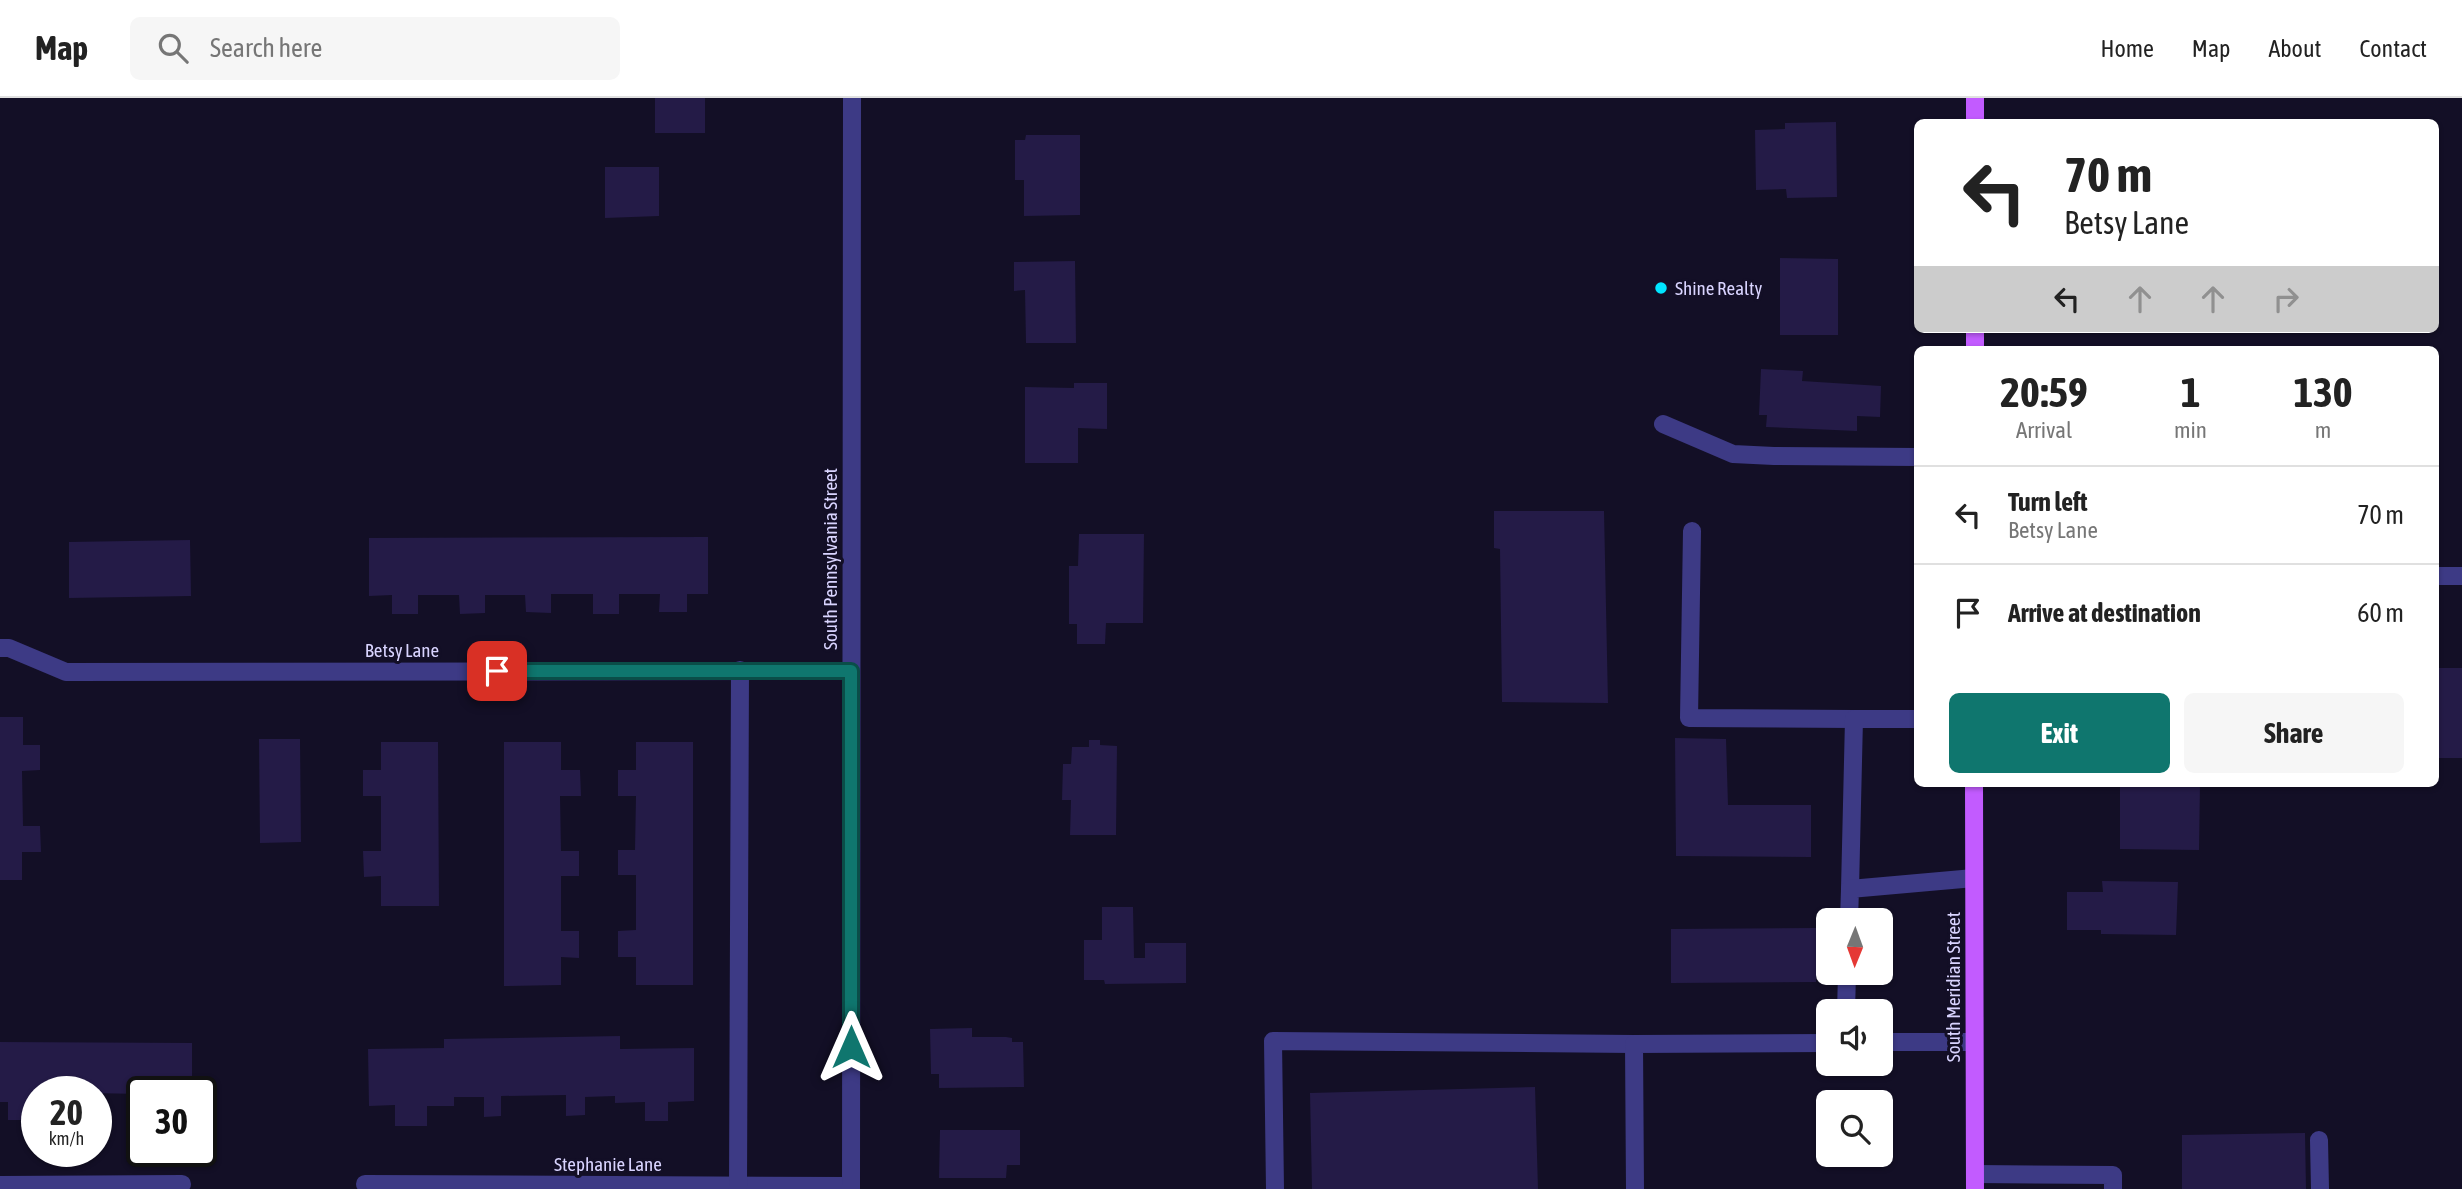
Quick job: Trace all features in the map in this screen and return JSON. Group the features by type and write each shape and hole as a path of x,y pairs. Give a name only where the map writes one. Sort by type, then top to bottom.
{"main road":[{"path":"1975,98 1975,119"},
{"name":"South Meridian Street","path":"1974,787 1975,1181"}],"street":[{"name":"South Pennsylvania Street","path":"851,1187 852,98"},
{"path":"1663,424 1733,454 1914,457"},
{"path":"1692,531 1689,718 1914,719"},
{"path":"2439,576 2462,576"},
{"name":"Betsy Lane","path":"0,648 9,648 66,672 851,671"},
{"path":"738,1187 740,670"},
{"path":"1849,908 1854,719"},
{"path":"1850,889 1974,878"},
{"path":"1275,1189 1273,1041 1816,1043"},
{"path":"1893,1042 1974,1042"},
{"path":"1634,1044 1634,1189"},
{"path":"2319,1140 2320,1189"},
{"path":"1975,1181 2113,1175 2113,1189"},
{"path":"0,1185 182,1184"},
{"name":"Stephanie Lane","path":"365,1184 851,1187"}],"building":[{"path":"655,98 705,98 705,133 655,133"},
{"path":"1836,122 1837,197 1787,198 1786,189 1756,190 1755,130 1785,129 1785,123"},
{"path":"1026,135 1080,135 1080,215 1024,216 1024,180 1015,180 1015,140 1025,140"},
{"path":"605,167 659,167 659,216 605,218"},
{"path":"1780,258 1838,259 1838,335 1780,335"},
{"path":"1075,261 1076,343 1026,343 1025,290 1014,291 1014,262"},
{"path":"1761,369 1803,371 1802,381 1881,386 1880,417 1857,416 1857,431 1766,427 1767,415 1759,415"},
{"path":"1074,383 1107,383 1107,429 1078,428 1078,463 1025,463 1025,387 1074,388"},
{"path":"1494,511 1604,511 1608,703 1502,702 1500,549 1494,548"},
{"path":"1079,534 1144,534 1143,623 1106,623 1105,644 1077,644 1077,624 1069,624 1069,566 1078,566"},
{"path":"708,537 708,594 687,594 687,612 659,612 660,594 619,594 619,614 593,614 593,594 551,594 551,613 526,612 525,595 485,595 485,613 460,614 459,595 418,595 418,614 392,614 392,595 369,596 369,538"},
{"path":"190,540 191,596 69,598 69,542"},
{"path":"2439,668 2462,668 2462,758 2439,758"},
{"path":"0,717 23,717 23,745 40,745 40,770 22,771 23,826 40,826 41,852 22,852 22,880 0,880"},
{"path":"1675,738 1726,739 1728,805 1811,805 1811,857 1676,856"},
{"path":"259,739 300,739 301,842 260,843"},
{"path":"1089,740 1100,740 1100,745 1117,746 1116,835 1070,835 1071,800 1062,800 1063,764 1071,764 1072,747 1089,747"},
{"path":"381,742 438,742 439,906 381,906 381,876 364,877 363,851 381,851 381,796 363,796 363,770 381,770"},
{"path":"504,742 561,742 561,770 580,770 581,796 560,796 561,851 579,851 579,876 561,876 561,931 579,931 579,958 561,957 561,985 504,986"},
{"path":"636,742 693,742 693,985 636,985 636,957 618,957 618,931 636,930 636,875 618,875 618,850 635,850 636,796 618,796 618,770 636,770"},
{"path":"2120,787 2200,787 2199,850 2120,849"},
{"path":"2102,881 2178,882 2176,935 2101,934 2101,930 2067,930 2067,892 2103,892"},
{"path":"1102,907 1133,907 1134,958 1145,958 1145,943 1186,943 1186,983 1105,984 1104,980 1084,980 1084,940 1102,940"},
{"path":"1816,928 1816,982 1671,983 1671,929"},
{"path":"972,1028 972,1037 1006,1037 1012,1038 1012,1042 1023,1042 1024,1087 939,1088 939,1074 931,1074 930,1029"},
{"path":"620,1036 620,1049 694,1048 694,1101 668,1102 668,1121 645,1121 645,1102 615,1103 615,1096 585,1097 585,1115 566,1116 566,1095 501,1096 501,1116 484,1117 484,1097 454,1097 454,1106 427,1106 427,1126 395,1126 395,1105 369,1106 368,1049 444,1048 444,1039"},
{"path":"0,1042 192,1043 192,1076 126,1076 126,1094 112,1093 112,1076 21,1076 21,1120 8,1120 8,1102 0,1102"},
{"path":"1535,1087 1538,1189 1312,1189 1310,1093"},
{"path":"940,1130 1020,1130 1020,1165 1007,1165 1006,1178 939,1178"},
{"path":"2305,1133 2306,1189 2182,1189 2182,1135"}],"place":[{"name":"Shine Realty","path":"1661,288"}],"route":[{"path":"497,671 851,671 851,1047"}]}
